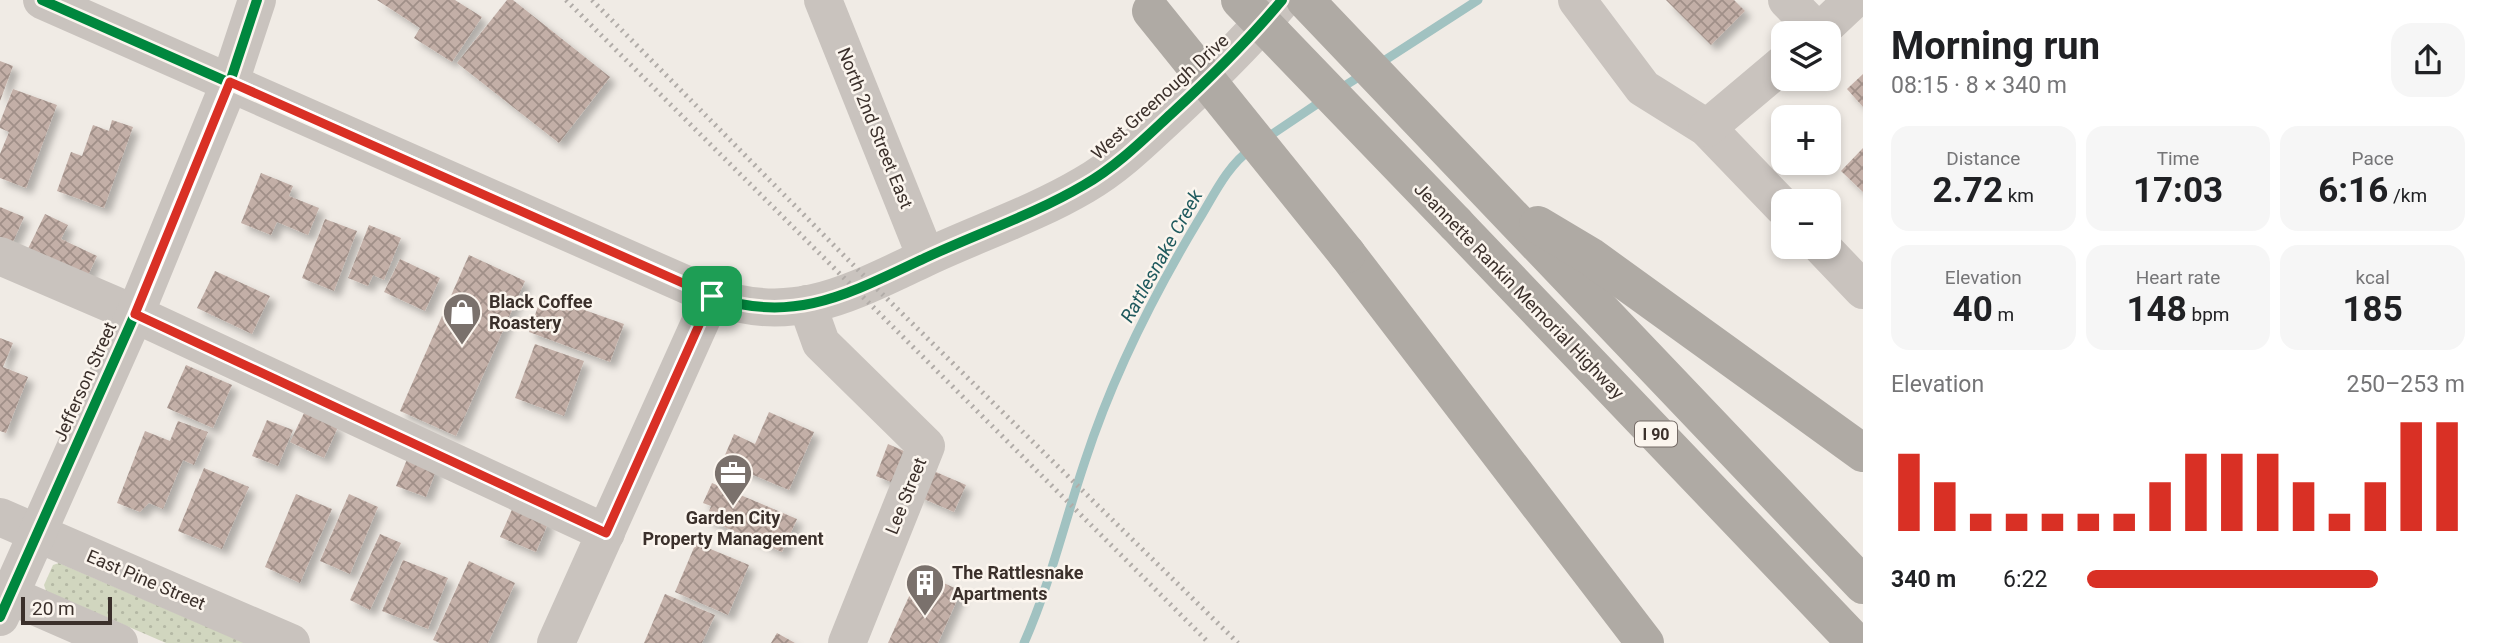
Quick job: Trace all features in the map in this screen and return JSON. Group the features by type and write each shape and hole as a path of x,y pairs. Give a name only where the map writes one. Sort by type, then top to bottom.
{"highway":[{"name":"Jeannette Rankin Memorial Highway","path":"1240,0 1856,643"},
{"name":"I 90","path":"1305,0 1863,585"},
{"path":"1147,6 1347,254 1645,643"},
{"path":"1489,192 1590,257 1863,453"}],"street":[{"name":"West Greenough Drive","path":"42,0 712,296 737,305 764,307 807,304 856,292 926,257 1020,219 1087,184 1141,142 1241,49 1282,0"},
{"name":"Jefferson Street","path":"3,601 135,314 230,82 257,0"},
{"name":"North 2nd Street East","path":"823,0 926,257"},
{"path":"1577,0 1643,88 1707,128 1771,195"},
{"path":"1787,0 1807,21"},
{"path":"1831,21 1853,0"},
{"path":"1707,128 1771,74"},
{"path":"0,256 135,314 606,533"},
{"path":"1833,259 1863,290"},
{"path":"556,643 712,296"},
{"name":"Lee Street","path":"807,304 821,343 926,446 847,643"},
{"name":"East Pine Street","path":"0,517 291,643"},
{"path":"3,601 119,643"}],"green space":[{"path":"59,563 245,643 166,643 46,591 44,585 53,565"}],"building":[{"path":"377,0 455,0 482,17 452,62 414,38 420,28"},
{"path":"507,0 513,0 610,77 559,143 457,63"},
{"path":"1666,0 1734,0 1745,11 1711,45"},
{"path":"0,61 13,66 0,101"},
{"path":"1863,74 1863,107 1847,89"},
{"path":"13,89 57,105 26,188 0,178 0,154 9,132 0,128 0,122"},
{"path":"112,120 133,127 104,208 57,191 71,152 82,156 93,125 109,131"},
{"path":"1863,148 1863,192 1841,171"},
{"path":"261,173 293,186 289,196 319,208 308,235 277,222 271,235 241,223"},
{"path":"0,207 24,217 13,242 0,237"},
{"path":"45,214 68,225 61,239 97,256 83,286 24,257"},
{"path":"325,219 357,231 334,291 302,278"},
{"path":"369,225 401,238 384,280 373,275 368,286 348,278"},
{"name":"Black Coffee Roastery","path":"469,255 525,281 456,436 400,411"},
{"path":"400,259 440,278 425,311 384,292"},
{"path":"215,271 270,296 252,334 197,308"},
{"path":"542,295 624,324 610,362 529,332"},
{"path":"0,338 13,343 3,367 28,377 6,433 0,431"},
{"path":"535,344 584,361 564,416 515,398"},
{"path":"186,365 232,385 213,428 167,408"},
{"path":"305,411 338,427 324,458 290,442"},
{"path":"769,412 814,432 789,490 722,462 734,434 755,444"},
{"path":"267,420 293,430 278,466 252,456"},
{"path":"178,421 208,432 194,465 183,460 163,509 149,503 140,512 117,503 145,431 170,441"},
{"path":"888,444 904,451 891,482 876,476"},
{"path":"408,457 437,468 426,497 396,486"},
{"path":"204,468 249,487 222,549 178,531"},
{"path":"929,469 966,485 954,512 917,496"},
{"path":"712,483 797,519 782,552 706,519 711,506 703,503"},
{"path":"296,494 332,509 300,583 265,567"},
{"path":"349,494 378,507 350,574 320,561"},
{"path":"514,505 549,521 536,552 500,537"},
{"path":"380,534 401,543 370,610 350,600"},
{"path":"696,543 749,565 728,615 675,592"},
{"path":"403,560 448,578 428,629 382,611"},
{"path":"469,561 515,583 488,643 440,643 433,640"},
{"name":"The Rattlesnake Apartments","path":"920,572 961,591 938,643 888,643"},
{"path":"665,594 715,615 702,643 644,643"},
{"path":"777,633 795,643 771,643"}],"waterway":[{"name":"Rattlesnake Creek","path":"1379,64 1478,0"},
{"name":"Rattlesnake Creek","path":"1338,90 1365,73"},
{"name":"Rattlesnake Creek","path":"1265,139 1323,100"},
{"name":"Rattlesnake Creek","path":"1024,643 1050,575 1096,430 1121,368 1165,278 1215,191 1228,172 1251,149"}],"railway":[{"path":"566,0 1209,643"},
{"path":"592,0 872,284 1238,643"}],"cycle path":[{"path":"42,0 712,296 742,304 770,307 796,306 847,293 1025,215 1096,178 1140,143 1186,100 1242,45 1282,0"},
{"path":"0,617 135,314 230,82 257,0"}],"place":[{"name":"Black Coffee Roastery","path":"462,346"},
{"name":"Garden City Property Management","path":"733,507"},
{"name":"The Rattlesnake Apartments","path":"925,617"}],"route":[{"path":"230,82 712,296 606,533 135,314 230,82"}]}
